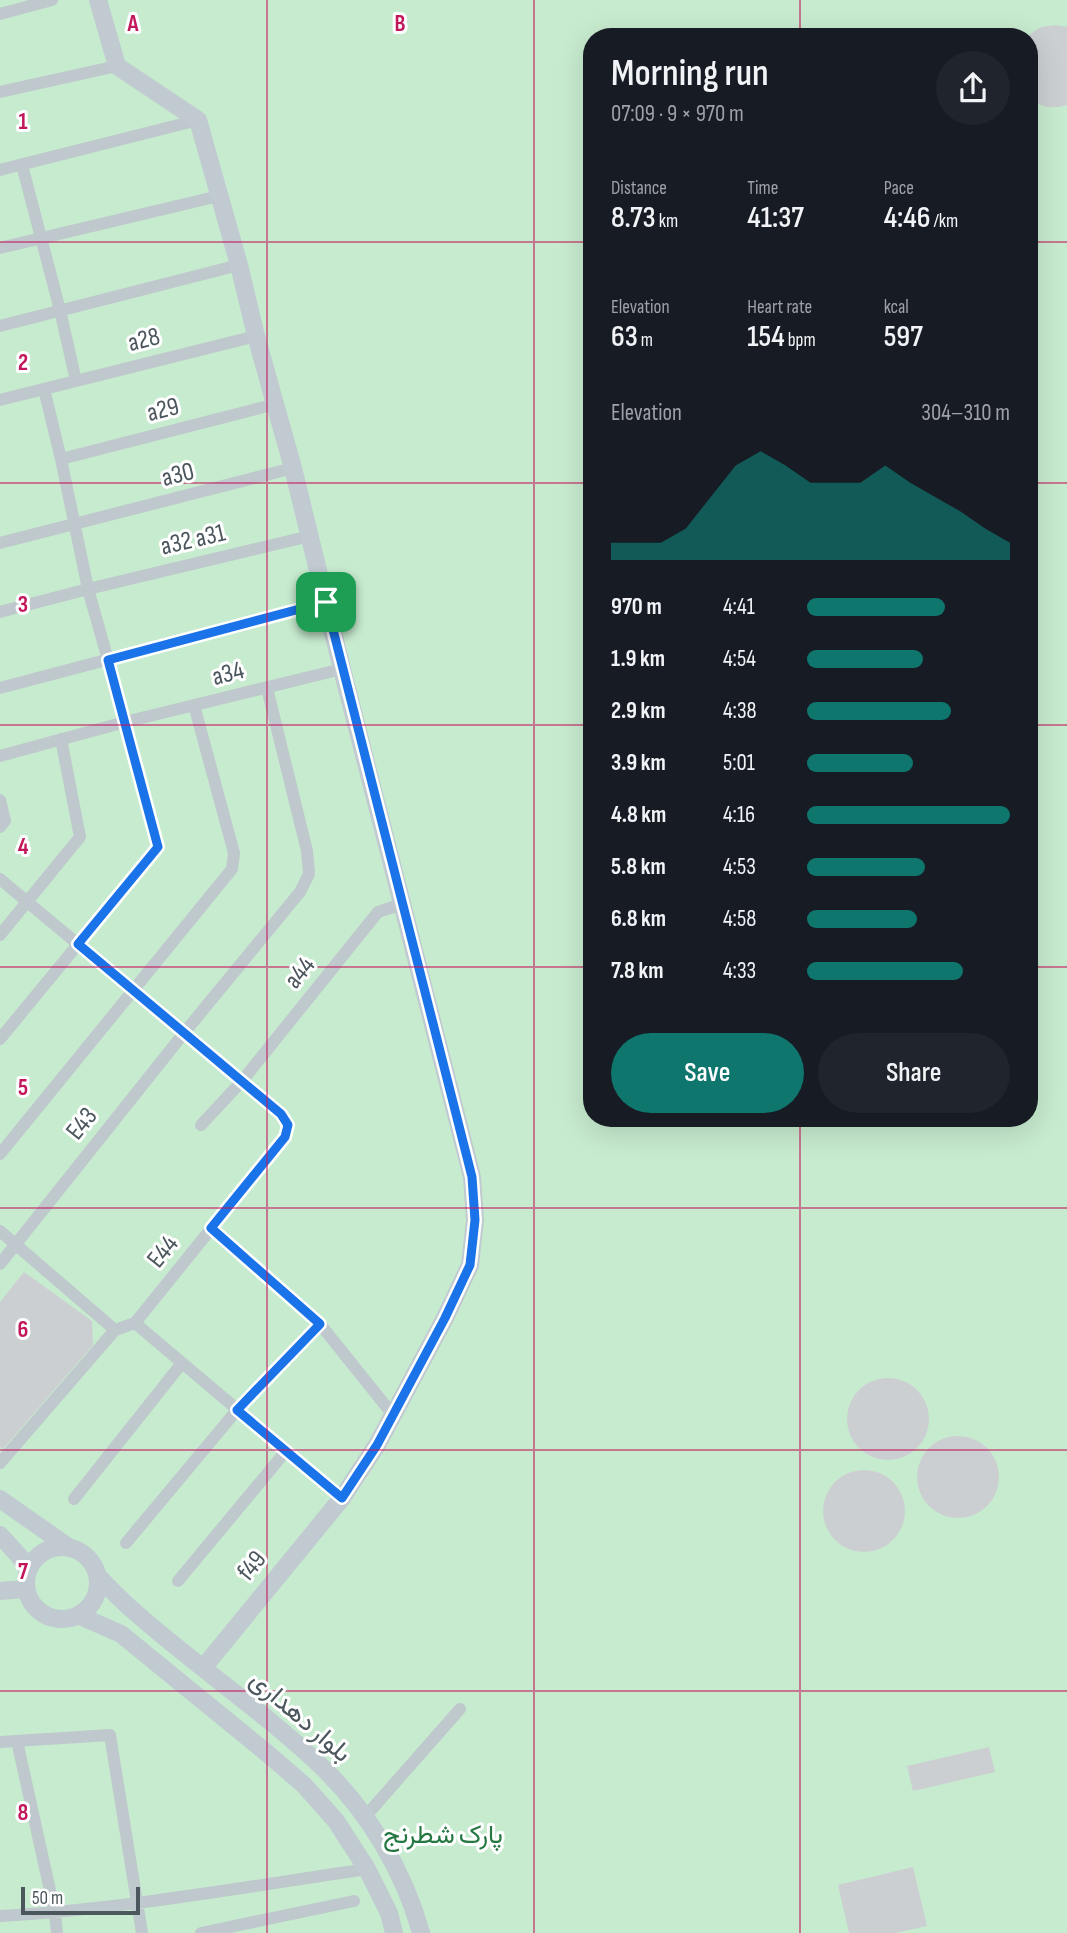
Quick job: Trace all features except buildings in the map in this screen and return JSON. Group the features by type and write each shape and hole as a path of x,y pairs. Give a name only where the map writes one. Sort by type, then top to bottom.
{"main road":[{"path":"98,0 117,66 198,120"},
{"name":"f49","path":"198,120 293,468 472,1177 475,1220 470,1265 445,1318 377,1445 342,1498 203,1668"},
{"path":"0,1499 67,1546"},
{"path":"0,1535 29,1567"},
{"path":"67,1546 78,1549 94,1565 98,1588 88,1608 79,1615 56,1619 45,1616 29,1600 25,1577 35,1557 44,1550 67,1546"},
{"name":"بلوار دهداری","path":"98,1576 136,1613 322,1767 356,1805 390,1856 413,1904 421,1933"},
{"path":"0,1591 25,1589"},
{"name":"بلوار دهداری","path":"79,1615 121,1634 304,1786 336,1821 367,1868 388,1913 394,1933"}],"street":[{"path":"0,14 52,0"},
{"path":"0,92 117,66"},
{"path":"76,380 42,238 12,168 198,120"},
{"path":"0,248 219,196"},
{"path":"0,326 239,265"},
{"name":"a28","path":"0,400 256,336"},
{"path":"0,1039 158,847 88,589 44,389"},
{"name":"a29","path":"61,459 276,404"},
{"name":"a30","path":"0,543 293,468"},
{"name":"a32 a31","path":"0,612 310,536"},
{"path":"0,688 326,602"},
{"name":"a34","path":"0,755 342,669"},
{"name":"E43","path":"0,1264 300,892 309,874 307,851 267,688"},
{"path":"0,1154 232,869 234,853 194,705"},
{"path":"0,935 80,837 61,739"},
{"path":"0,800 5,821 0,827"},
{"path":"0,879 242,1081"},
{"name":"a44","path":"201,1125 242,1081 378,912 402,904"},
{"name":"E44","path":"135,1323 285,1137 288,1125 281,1114 242,1081"},
{"path":"211,1228 320,1324 393,1415"},
{"path":"0,1231 115,1330"},
{"path":"0,1463 115,1330 135,1323 342,1498"},
{"path":"126,1542 237,1410 320,1324"},
{"path":"74,1499 183,1363"},
{"path":"178,1581 286,1451"},
{"path":"365,1818 460,1709"},
{"path":"0,1742 110,1735 142,1933"},
{"path":"17,1741 55,1913 57,1933"},
{"path":"0,1916 55,1913 136,1903 367,1868"},
{"path":"201,1933 354,1901"}],"green space":[{"name":"پارک شطرنج","path":"0,0 1067,0 1067,1933 0,1933"}],"route":[{"path":"326,602 472,1177 475,1220 470,1265 445,1318 377,1445 342,1498 237,1410 320,1324 211,1228 285,1137 288,1125 281,1114 78,944 158,847 108,660 326,602"}]}
